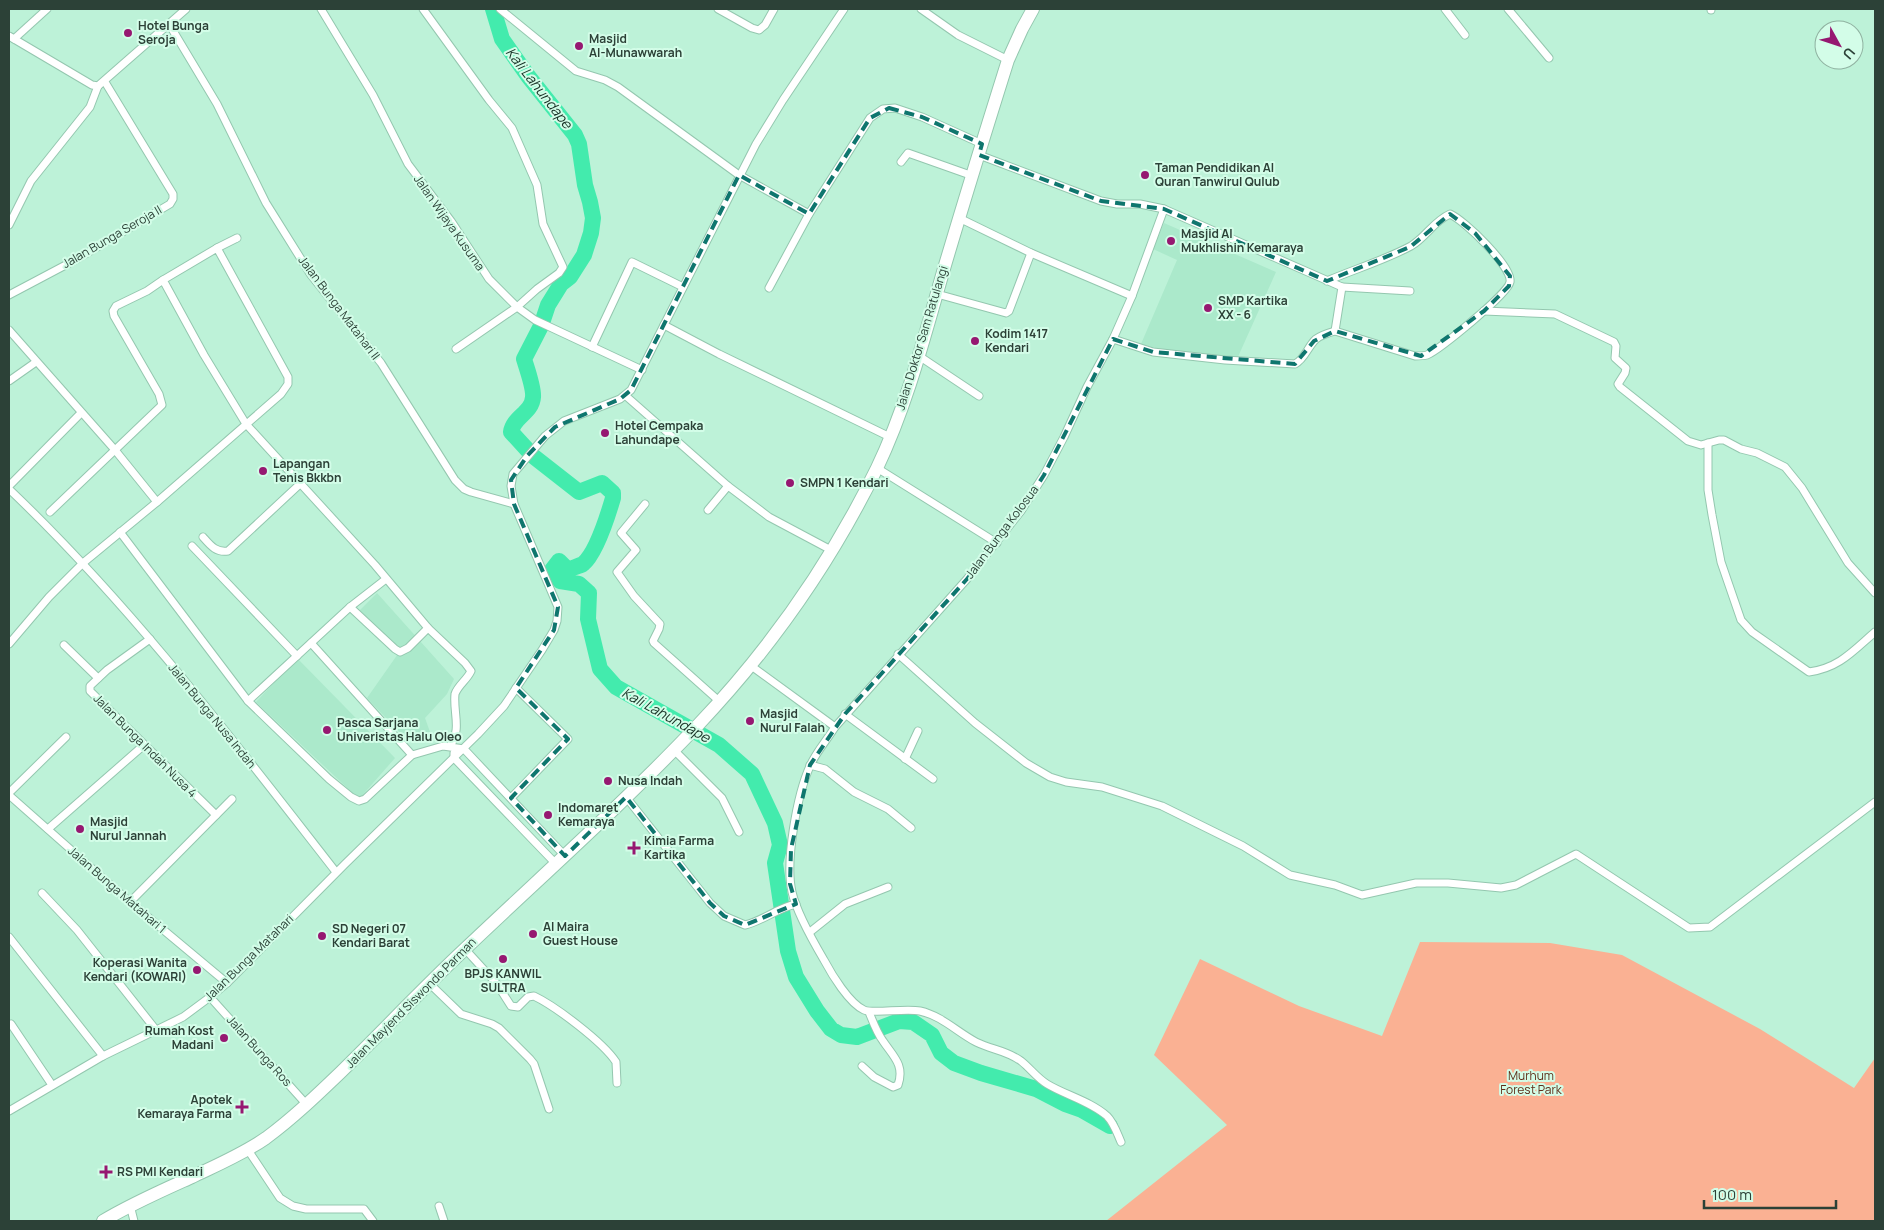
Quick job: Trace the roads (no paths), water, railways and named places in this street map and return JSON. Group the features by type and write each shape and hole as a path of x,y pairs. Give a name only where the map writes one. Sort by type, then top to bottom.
{"highway":[{"name":"Jalan Doktor Sam Ratulangi","path":"686,737 750,665 807,590 877,468 919,356 1008,60 1033,9"},
{"name":"Jalan Mayjend Siswondo Parman","path":"102,1221 130,1205 248,1150 307,1106 465,949 626,797 686,737"}],"street":[{"path":"48,9 11,37 92,85 102,84"},
{"path":"9,225 31,181 90,107 102,84 186,9"},
{"name":"Jalan Wijaya Kusuma","path":"321,9 372,95 416,175 451,221 489,279 517,308 546,327 642,370"},
{"path":"423,9 489,100 512,128 537,185 543,224 563,267 559,273 536,289 517,308 456,349"},
{"path":"500,9 576,71 618,86 739,176 809,214"},
{"path":"718,9 759,30 765,25 774,9"},
{"path":"831,550 769,517 728,486 626,396 642,370 739,176 782,100 844,9"},
{"path":"921,9 958,35 1008,60"},
{"path":"1445,9 1465,35"},
{"path":"1508,9 1549,58"},
{"name":"Jalan Bunga Matahari II","path":"169,24 217,104 266,203 311,275 381,363 455,480 464,489 471,492 514,504"},
{"name":"Jalan Bunga Seroja II","path":"9,295 113,238 170,204 173,199 173,194 102,84"},
{"path":"769,288 809,214 870,118 883,109 895,108 913,114 980,149 1101,200 1117,204 1140,204 1164,209 1342,287 1410,291"},
{"path":"901,162 908,153 973,176"},
{"name":"Jalan Bunga Kolosua","path":"869,1012 859,1007 843,990 826,963 796,904 790,884 791,849 800,799 810,765 845,714 997,543 1021,511 1044,475 1064,437 1086,387 1114,339 1164,209"},
{"path":"1114,339 1153,352 1225,360 1295,364 1301,360 1314,341 1334,331 1415,356 1421,356 1428,354 1484,311 1509,286 1510,276 1475,233 1457,217 1450,214 1437,222 1410,247 1327,281"},
{"path":"959,218 1031,253 1132,296"},
{"path":"50,512 159,410 162,402 114,316 113,311 116,306 148,291 163,280 237,238"},
{"path":"9,644 49,597 83,563 282,394 288,384 289,380 217,248"},
{"path":"937,294 1006,313 1009,311 1031,253"},
{"path":"592,347 632,262 683,287"},
{"path":"163,280 204,355 246,424 376,565 428,628 471,671 468,678 456,690 455,694 458,727 452,747 454,758 560,860"},
{"path":"1334,331 1342,287"},
{"path":"1484,311 1555,314 1616,343 1616,358 1626,368 1625,374 1618,384 1620,387 1688,441 1701,444 1724,440 1785,467 1802,488 1848,563 1875,593"},
{"path":"664,324 719,354 890,437"},
{"path":"9,330 115,450 157,502"},
{"path":"919,356 979,396"},
{"path":"9,381 36,362"},
{"name":"Jalan Bunga Matahari","path":"9,1111 103,1056 183,1017 210,997 227,983 336,872 464,749 504,706 548,641 558,616 558,607 514,504 511,480 513,474 546,436 564,421 626,396"},
{"path":"9,488 81,413"},
{"path":"1708,443 1708,490 1721,562 1741,620 1746,626 1809,672 1824,670 1842,661 1875,632"},
{"path":"877,468 997,543"},
{"path":"203,537 218,551 228,551 301,483"},
{"path":"708,510 728,486"},
{"name":"Jalan Bunga Nusa Indah","path":"9,488 83,563 150,639 336,872"},
{"path":"645,504 621,533 636,550 617,572 634,596 660,624 660,629 653,641 654,644 719,701"},
{"path":"120,532 248,701 329,779 356,800 365,799 412,755 436,747 464,749 511,798 560,860"},
{"path":"192,546 297,656"},
{"path":"248,701 350,607 386,579"},
{"path":"350,607 400,652 408,648 428,628"},
{"name":"Jalan Bunga Indah Nusa 4","path":"150,639 98,678 90,686 90,691 216,815"},
{"path":"311,643 412,755"},
{"path":"64,645 98,678"},
{"path":"898,654 975,723 1026,763 1050,777 1066,782 1102,787 1162,806 1243,846 1290,875 1335,886 1357,894 1374,893 1416,883 1448,883 1506,888 1516,885 1576,854 1689,928 1710,927 1875,802"},
{"path":"750,665 835,728"},
{"path":"511,798 568,739 516,688"},
{"path":"845,714 933,779"},
{"path":"905,759 918,731"},
{"path":"9,794 66,737"},
{"path":"48,829 144,746"},
{"path":"674,750 722,798 739,832"},
{"path":"810,765 825,769 854,792 888,809 912,828"},
{"name":"Jalan Bunga Matahari 1","path":"9,794 130,902 227,983"},
{"path":"626,797 692,882 724,916 745,924 796,904"},
{"path":"130,902 232,799"},
{"path":"810,932 852,900 888,887"},
{"path":"42,893 77,930 156,1030"},
{"path":"9,937 103,1056"},
{"path":"465,949 497,984 511,1006 518,1006 528,997 534,996 567,1017 599,1044 616,1062 617,1083"},
{"path":"430,984 461,1014 499,1028 530,1059 534,1064 549,1109"},
{"name":"Jalan Bunga Ros","path":"210,997 307,1106"},
{"path":"862,1066 883,1084 892,1088 898,1085 900,1066 882,1040 869,1012 892,1010 920,1011 944,1021 980,1044 1008,1053 1048,1084 1102,1112 1112,1122 1121,1142"},
{"path":"11,1024 52,1085"},
{"path":"248,1150 280,1198 293,1206 306,1209 364,1209 374,1221"},
{"path":"130,1205 134,1221"},
{"path":"439,1206 444,1221"}],"waterway":[{"name":"Kali Lahundape","path":"493,9 502,39 528,76 575,135 579,144 585,185 593,218 591,233 584,255 570,277 561,284 548,305 541,326 524,359 533,397 529,407 515,422 511,432 533,456 579,492 602,483 613,493 601,533 588,559 583,564 568,570 559,561 552,570 560,581 579,584 589,593 588,619 600,669 616,687 719,745 752,774 775,823 780,845 775,863 788,951 796,977 817,1011 831,1029 841,1035 857,1037 899,1021 913,1022 932,1035 941,1053 954,1063 1036,1089 1065,1104 1082,1110 1110,1126"}],"place":[{"name":"Hotel Bunga Seroja","path":"128,33"},
{"name":"Masjid Al-Munawwarah","path":"579,46"},
{"name":"Taman Pendidikan Al Quran Tanwirul Qulub","path":"1145,175"},
{"name":"Masjid Al Mukhlishin Kemaraya","path":"1171,241"},
{"name":"SMP Kartika XX - 6","path":"1208,308"},
{"name":"Kodim 1417 Kendari","path":"975,341"},
{"name":"Hotel Cempaka Lahundape","path":"605,433"},
{"name":"Lapangan Tenis Bkkbn","path":"263,471"},
{"name":"SMPN 1 Kendari","path":"790,483"},
{"name":"Masjid Nurul Falah","path":"750,721"},
{"name":"Pasca Sarjana Univeristas Halu Oleo","path":"327,730"},
{"name":"Nusa Indah","path":"608,781"},
{"name":"Indomaret Kemaraya","path":"548,815"},
{"name":"Masjid Nurul Jannah","path":"80,829"},
{"name":"Kimia Farma Kartika","path":"634,848"},
{"name":"Al Maira Guest House","path":"533,934"},
{"name":"SD Negeri 07 Kendari Barat","path":"322,936"},
{"name":"BPJS KANWIL SULTRA","path":"503,959"},
{"name":"Koperasi Wanita Kendari (KOWARI)","path":"197,970"},
{"name":"Rumah Kost Madani","path":"224,1038"},
{"name":"Apotek Kemaraya Farma","path":"242,1107"},
{"name":"RS PMI Kendari","path":"106,1172"}],"park label":[{"name":"Murhum Forest Park","path":"1531,1083"}]}
